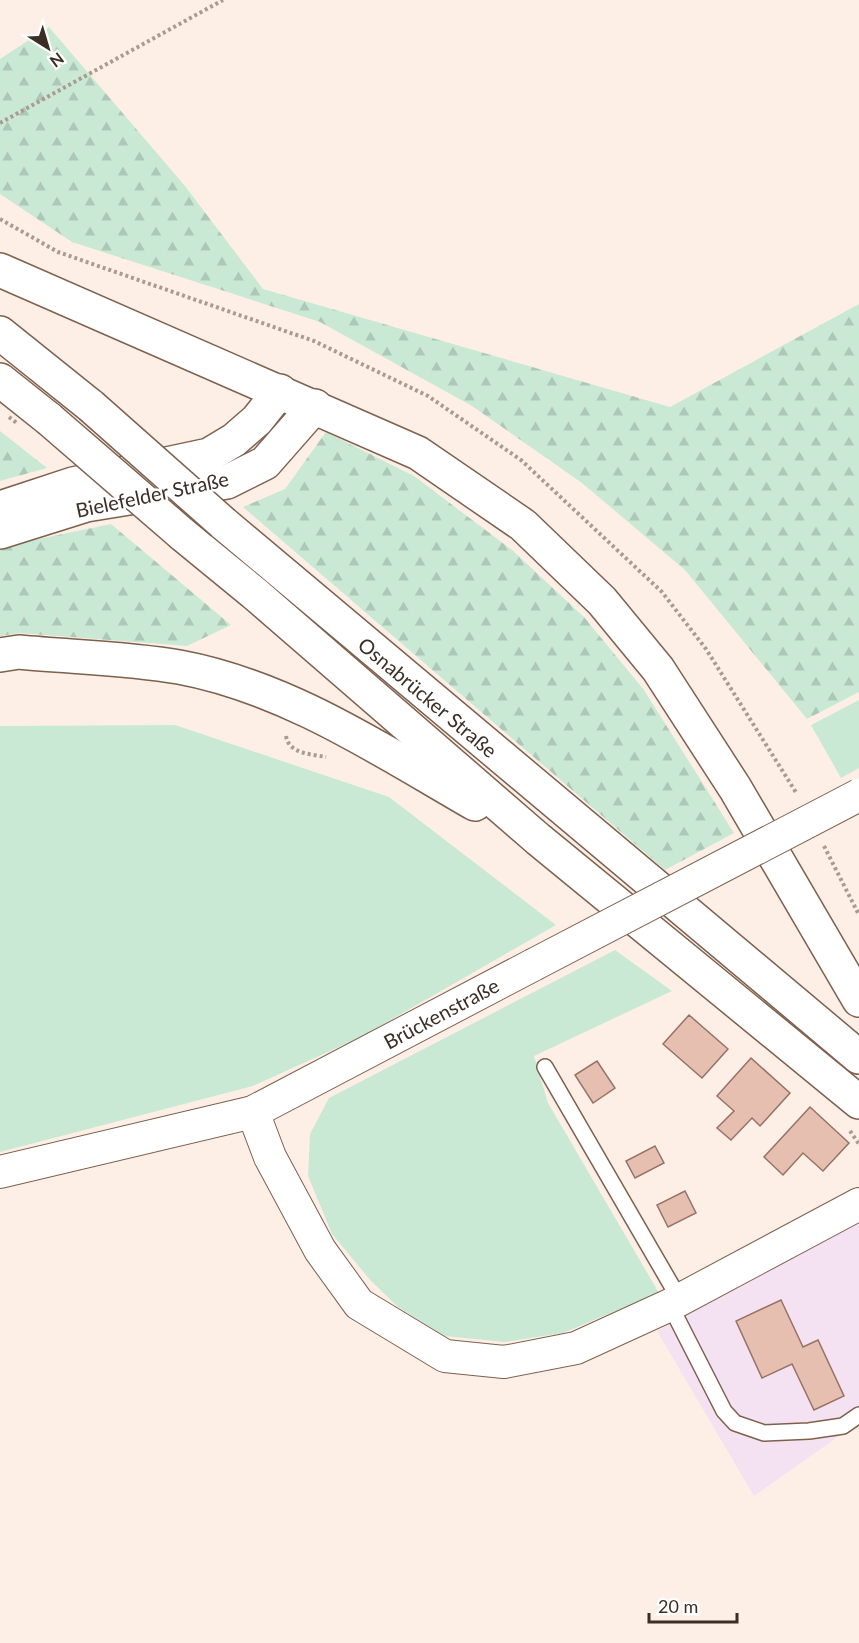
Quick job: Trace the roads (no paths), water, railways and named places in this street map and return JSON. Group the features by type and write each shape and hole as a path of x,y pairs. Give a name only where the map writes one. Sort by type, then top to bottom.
{"main road":[{"path":"0,270 418,453 523,525 603,601 658,669 735,788 859,1000"},
{"name":"Osnabrücker Straße","path":"0,333 91,406 223,523 573,820 859,1057"},
{"name":"Osnabrücker Straße","path":"0,380 254,593 538,839 859,1102"},
{"name":"Bielefelder Straße","path":"0,508 73,484 210,455 234,440 257,420 280,391"},
{"name":"Bielefelder Straße","path":"0,531 86,505 227,482 265,463 315,406"},
{"path":"0,655 19,652 178,667 252,687 309,710 538,839"}],"street":[{"name":"Brückenstraße","path":"0,1172 253,1112 859,795"},
{"path":"253,1112 270,1157 320,1250 359,1304 445,1356 504,1362 576,1348 675,1302 859,1204"}],"lane":[{"path":"545,1067 675,1302 724,1411 735,1423 764,1433 785,1433 843,1426 859,1415"}]}
